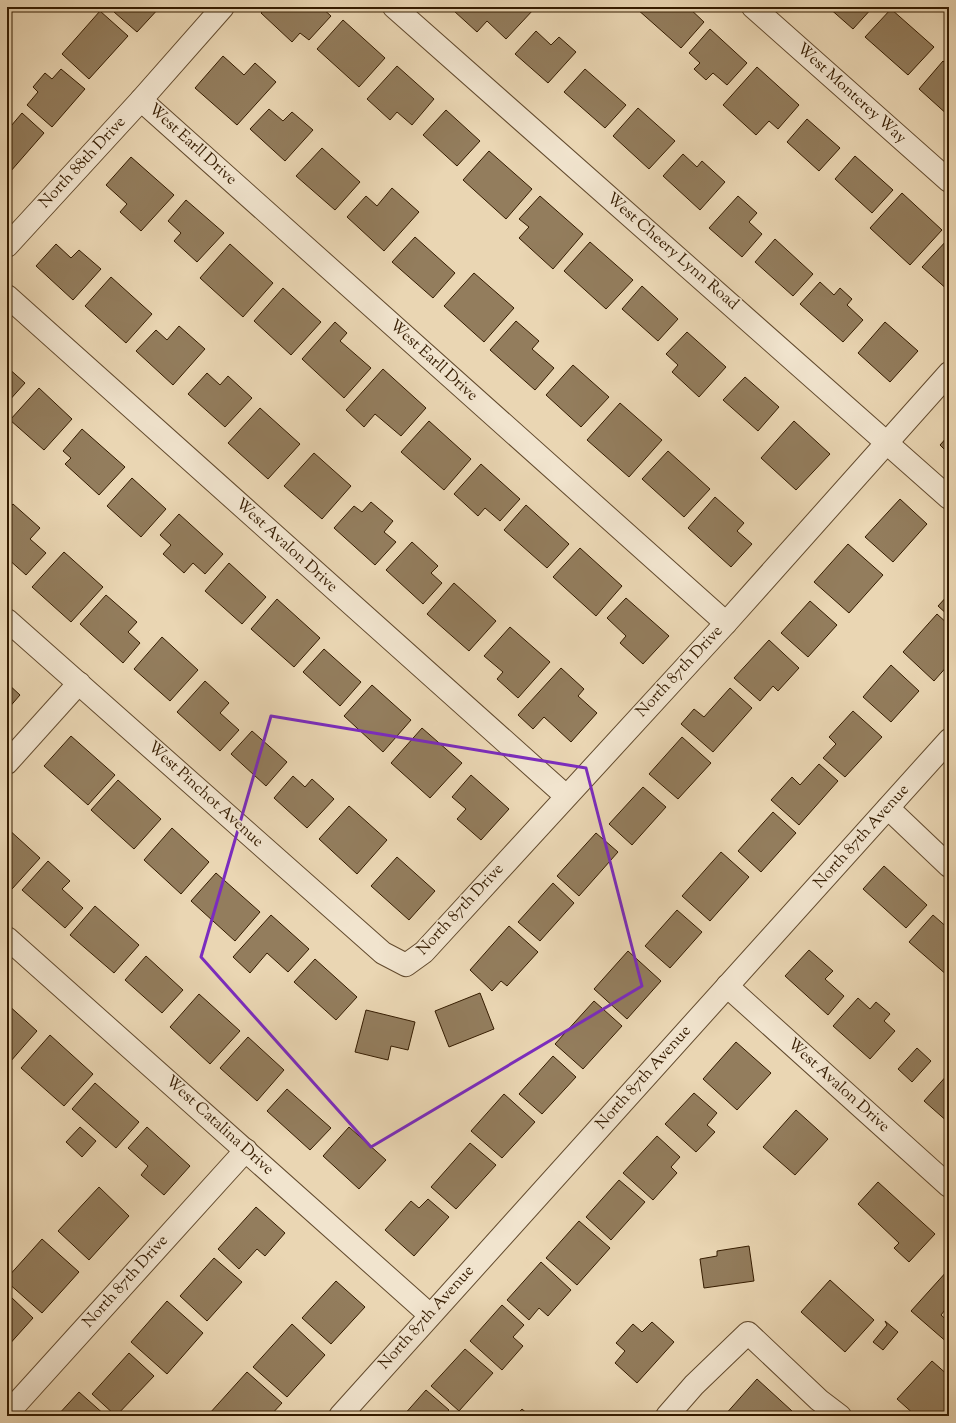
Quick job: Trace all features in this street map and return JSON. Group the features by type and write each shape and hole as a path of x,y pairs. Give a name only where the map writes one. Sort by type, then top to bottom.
{"street":[{"name":"North 88th Drive","path":"7,246 141,100 223,7"},
{"name":"West Cheery Lynn Road","path":"394,7 949,498"},
{"name":"West Monterey Way","path":"753,7 949,181"},
{"name":"West Earll Drive","path":"141,100 726,623"},
{"name":"West Avalon Drive","path":"7,296 566,796"},
{"name":"North 87th Drive","path":"406,966 424,952 726,623 949,372"},
{"name":"West Pinchot Avenue","path":"7,620 383,953 406,966"},
{"path":"7,763 79,683"},
{"name":"North 87th Avenue","path":"340,1416 949,740"},
{"path":"888,808 949,866"},
{"name":"West Catalina Drive","path":"7,938 430,1315"},
{"name":"West Avalon Drive","path":"727,986 949,1186"},
{"name":"North 87th Drive","path":"7,1414 246,1150"},
{"path":"667,1416 694,1385 748,1334 819,1400 840,1416"}],"highlighted area":[{"path":"271,716 586,768 642,986 371,1147 201,957"}],"building":[{"path":"118,7 160,7 137,32 114,12"},
{"path":"266,7 321,7 331,16 309,40 300,33 292,42 261,13"},
{"path":"458,7 533,7 534,9 506,39 487,21 477,32 454,11"},
{"path":"639,7 688,7 704,22 681,48 637,9"},
{"path":"828,7 873,7 853,29"},
{"path":"891,9 934,47 908,75 865,37"},
{"path":"100,11 128,36 89,79 62,54"},
{"path":"343,20 385,58 359,87 317,49"},
{"path":"710,29 747,63 727,85 713,73 706,80 694,69 700,63 689,53"},
{"path":"536,31 551,45 559,37 576,52 548,83 515,54"},
{"path":"223,56 244,75 255,63 276,82 237,125 195,88"},
{"path":"943,61 949,66 949,116 919,89"},
{"path":"397,66 434,99 412,125 397,112 390,120 367,99"},
{"path":"757,67 799,105 778,129 769,121 756,135 723,105"},
{"path":"61,69 85,89 52,127 27,105 38,92 33,87 45,73 52,79"},
{"path":"585,69 626,105 605,128 564,92"},
{"path":"638,108 675,141 649,169 613,136"},
{"path":"269,109 283,121 292,112 313,130 285,161 250,129"},
{"path":"446,110 480,141 457,166 423,135"},
{"path":"22,113 44,133 10,172 7,169 7,123 11,126"},
{"path":"807,119 840,148 819,171 787,142"},
{"path":"322,148 360,182 335,210 296,176"},
{"path":"489,151 532,189 506,219 463,180"},
{"path":"683,154 697,167 702,161 725,182 700,210 663,176"},
{"path":"855,156 893,190 872,213 835,179"},
{"path":"131,157 174,195 141,231 120,212 127,204 106,185"},
{"path":"392,188 419,212 384,251 347,217 366,196 377,206"},
{"path":"902,193 942,230 910,265 870,228"},
{"path":"540,196 583,234 553,269 519,238 529,227 519,219"},
{"path":"738,196 757,213 749,222 762,234 742,257 709,228"},
{"path":"186,200 224,233 197,262 174,241 181,233 168,221"},
{"path":"415,237 455,273 433,298 392,262"},
{"path":"775,239 813,274 793,296 755,262"},
{"path":"948,239 949,240 949,291 922,267"},
{"path":"590,242 633,280 606,309 564,271"},
{"path":"56,244 71,258 79,250 101,269 73,300 36,266"},
{"path":"230,244 273,283 243,317 200,278"},
{"path":"474,273 514,308 484,342 444,306"},
{"path":"111,277 152,314 126,343 85,306"},
{"path":"820,282 834,295 840,288 852,299 847,305 863,320 843,342 800,304"},
{"path":"642,286 678,319 658,341 622,309"},
{"path":"283,288 321,322 291,355 254,321"},
{"path":"516,321 539,341 532,349 554,368 535,390 490,350"},
{"path":"335,322 347,333 340,341 371,368 344,398 302,359"},
{"path":"885,322 918,351 890,382 858,353"},
{"path":"179,326 205,349 173,385 136,351 156,330 167,340"},
{"path":"687,332 726,367 699,397 672,372 678,365 666,354"},
{"path":"573,365 609,397 581,427 546,395"},
{"path":"7,367 25,383 7,403"},
{"path":"383,369 426,408 401,436 375,414 364,427 346,410"},
{"path":"207,373 220,385 228,376 252,398 225,427 188,394"},
{"path":"745,377 779,407 758,431 723,400"},
{"path":"39,388 72,419 44,450 10,420"},
{"path":"620,403 662,440 629,477 587,440"},
{"path":"260,408 300,444 268,479 228,443"},
{"path":"429,421 471,459 444,490 401,452"},
{"path":"794,421 830,454 796,490 761,458"},
{"path":"82,429 125,467 99,495 65,464 71,458 63,451"},
{"path":"949,435 949,454 940,445"},
{"path":"668,451 710,489 684,517 642,479"},
{"path":"314,453 351,486 322,519 284,486"},
{"path":"481,464 520,499 500,521 485,508 478,516 454,494"},
{"path":"132,478 166,509 141,537 107,506"},
{"path":"715,497 744,523 737,531 752,544 731,567 688,528"},
{"path":"900,499 927,524 893,562 865,537"},
{"path":"371,502 393,521 384,532 396,542 375,565 334,528 354,506 362,512"},
{"path":"13,504 40,528 30,539 46,553 26,575 7,558 7,511"},
{"path":"526,505 569,544 547,568 504,530"},
{"path":"179,514 223,554 205,574 193,563 184,573 163,554 171,545 160,535"},
{"path":"412,542 438,566 431,573 442,583 423,604 386,570"},
{"path":"848,544 883,575 849,613 814,582"},
{"path":"580,548 622,586 596,616 553,577"},
{"path":"64,552 103,587 71,622 32,587"},
{"path":"229,563 266,597 242,624 205,591"},
{"path":"454,583 496,621 469,651 427,614"},
{"path":"949,594 949,616 938,606"},
{"path":"106,595 137,622 128,632 140,643 123,663 80,624"},
{"path":"626,598 669,636 643,664 620,643 626,636 607,618"},
{"path":"277,599 320,638 294,667 251,629"},
{"path":"810,601 837,625 808,657 781,633"},
{"path":"937,614 949,625 949,664 934,681 903,652"},
{"path":"510,627 550,662 518,698 497,679 503,672 484,656"},
{"path":"162,637 198,670 170,701 134,669"},
{"path":"769,640 799,668 778,691 773,686 760,701 734,678"},
{"path":"324,649 361,682 340,706 303,672"},
{"path":"891,665 919,691 891,722 863,697"},
{"path":"561,668 584,689 578,696 597,713 571,742 544,717 533,729 518,715"},
{"path":"205,681 229,703 220,713 239,730 220,751 177,712"},
{"path":"7,683 20,695 7,710"},
{"path":"372,685 411,720 383,752 344,716"},
{"path":"730,688 752,708 713,752 681,724 694,709 704,717"},
{"path":"853,711 882,737 845,777 823,758 836,744 829,737"},
{"path":"422,728 462,763 430,798 391,763"},
{"path":"252,731 287,762 266,786 231,754"},
{"path":"71,736 115,775 88,805 44,766"},
{"path":"682,737 711,763 678,799 649,774"},
{"path":"819,764 838,781 799,825 771,800 792,777 800,785"},
{"path":"471,775 509,809 481,840 457,819 466,809 452,797"},
{"path":"293,776 305,787 312,779 334,799 307,828 274,798"},
{"path":"118,780 161,819 134,849 91,810"},
{"path":"643,787 666,807 632,845 609,824"},
{"path":"949,796 949,806 944,801"},
{"path":"349,806 387,840 357,874 319,839"},
{"path":"773,812 796,833 761,872 738,851"},
{"path":"7,828 40,858 12,889 7,885"},
{"path":"172,828 209,862 181,894 144,860"},
{"path":"596,833 618,852 579,896 557,876"},
{"path":"721,852 749,877 710,921 682,896"},
{"path":"397,857 435,891 409,920 371,886"},
{"path":"48,861 70,881 62,889 83,908 65,928 22,890"},
{"path":"884,866 927,905 906,928 863,889"},
{"path":"216,873 260,912 235,941 191,901"},
{"path":"553,883 574,903 540,941 518,922"},
{"path":"95,906 139,945 114,973 70,935"},
{"path":"677,910 702,932 670,968 645,946"},
{"path":"271,915 309,949 288,972 267,953 250,973 233,957"},
{"path":"933,915 949,929 948,976 909,942"},
{"path":"509,926 538,952 507,986 501,981 492,991 470,970"},
{"path":"809,950 833,971 825,979 844,996 828,1015 785,976"},
{"path":"628,951 661,981 627,1019 594,989"},
{"path":"146,956 183,990 162,1013 125,980"},
{"path":"315,959 357,997 336,1020 294,982"},
{"path":"480,993 494,1029 449,1047 435,1011"},
{"path":"199,994 240,1031 210,1064 170,1027"},
{"path":"858,998 870,1009 876,1002 890,1014 884,1021 895,1031 870,1059 833,1026"},
{"path":"594,1001 622,1026 583,1069 555,1044"},
{"path":"7,1004 37,1031 10,1062 7,1059"},
{"path":"366,1010 415,1022 408,1050 391,1046 388,1060 355,1052"},
{"path":"50,1035 93,1074 64,1106 21,1068"},
{"path":"248,1037 284,1070 257,1101 220,1068"},
{"path":"736,1042 771,1073 737,1110 703,1079"},
{"path":"917,1048 931,1061 912,1082 898,1069"},
{"path":"553,1056 576,1077 542,1114 519,1094"},
{"path":"949,1073 949,1123 924,1101"},
{"path":"95,1083 139,1122 116,1148 72,1109"},
{"path":"287,1089 331,1128 310,1150 267,1111"},
{"path":"694,1093 717,1113 707,1125 715,1132 696,1152 665,1124"},
{"path":"504,1094 535,1122 502,1158 471,1131"},
{"path":"796,1110 828,1139 795,1175 763,1147"},
{"path":"80,1127 96,1141 82,1157 66,1142"},
{"path":"147,1127 190,1166 164,1195 141,1175 148,1166 128,1148"},
{"path":"349,1127 386,1160 359,1189 323,1156"},
{"path":"657,1136 680,1157 671,1167 677,1173 653,1200 623,1173"},
{"path":"470,1143 496,1165 456,1209 431,1187"},
{"path":"619,1180 645,1202 611,1240 586,1217"},
{"path":"878,1182 935,1234 909,1262 894,1248 899,1243 858,1204"},
{"path":"99,1187 129,1216 89,1260 58,1231"},
{"path":"428,1199 449,1217 414,1256 385,1230 411,1201 419,1208"},
{"path":"256,1207 285,1233 265,1256 257,1249 239,1269 218,1249"},
{"path":"579,1221 610,1248 577,1285 546,1258"},
{"path":"42,1239 79,1272 42,1313 7,1282 7,1278"},
{"path":"749,1246 754,1281 704,1288 700,1259 717,1256 717,1251"},
{"path":"214,1258 242,1282 207,1321 180,1296"},
{"path":"541,1262 571,1290 548,1316 539,1308 529,1320 507,1300"},
{"path":"948,1270 949,1305 941,1315 949,1322 949,1344 911,1311"},
{"path":"830,1280 874,1320 845,1352 801,1312"},
{"path":"336,1281 365,1307 331,1344 302,1318"},
{"path":"11,1297 33,1318 7,1347 7,1301"},
{"path":"167,1301 203,1333 167,1374 131,1342"},
{"path":"502,1305 524,1325 513,1337 523,1346 502,1370 470,1341"},
{"path":"885,1321 898,1332 883,1350 873,1342 887,1325"},
{"path":"652,1322 674,1342 637,1383 615,1363 625,1351 616,1343 633,1324 642,1332"},
{"path":"292,1324 325,1355 287,1397 253,1367"},
{"path":"465,1349 493,1373 459,1411 431,1386"},
{"path":"129,1353 154,1376 116,1416 92,1394"},
{"path":"932,1361 949,1376 949,1416 916,1416 897,1399"},
{"path":"247,1372 282,1403 270,1416 211,1416 209,1414"},
{"path":"757,1379 792,1411 788,1416 724,1416"},
{"path":"426,1390 449,1410 443,1416 403,1416"},
{"path":"79,1392 106,1416 57,1416"},
{"path":"522,1409 530,1416 515,1416"}]}
